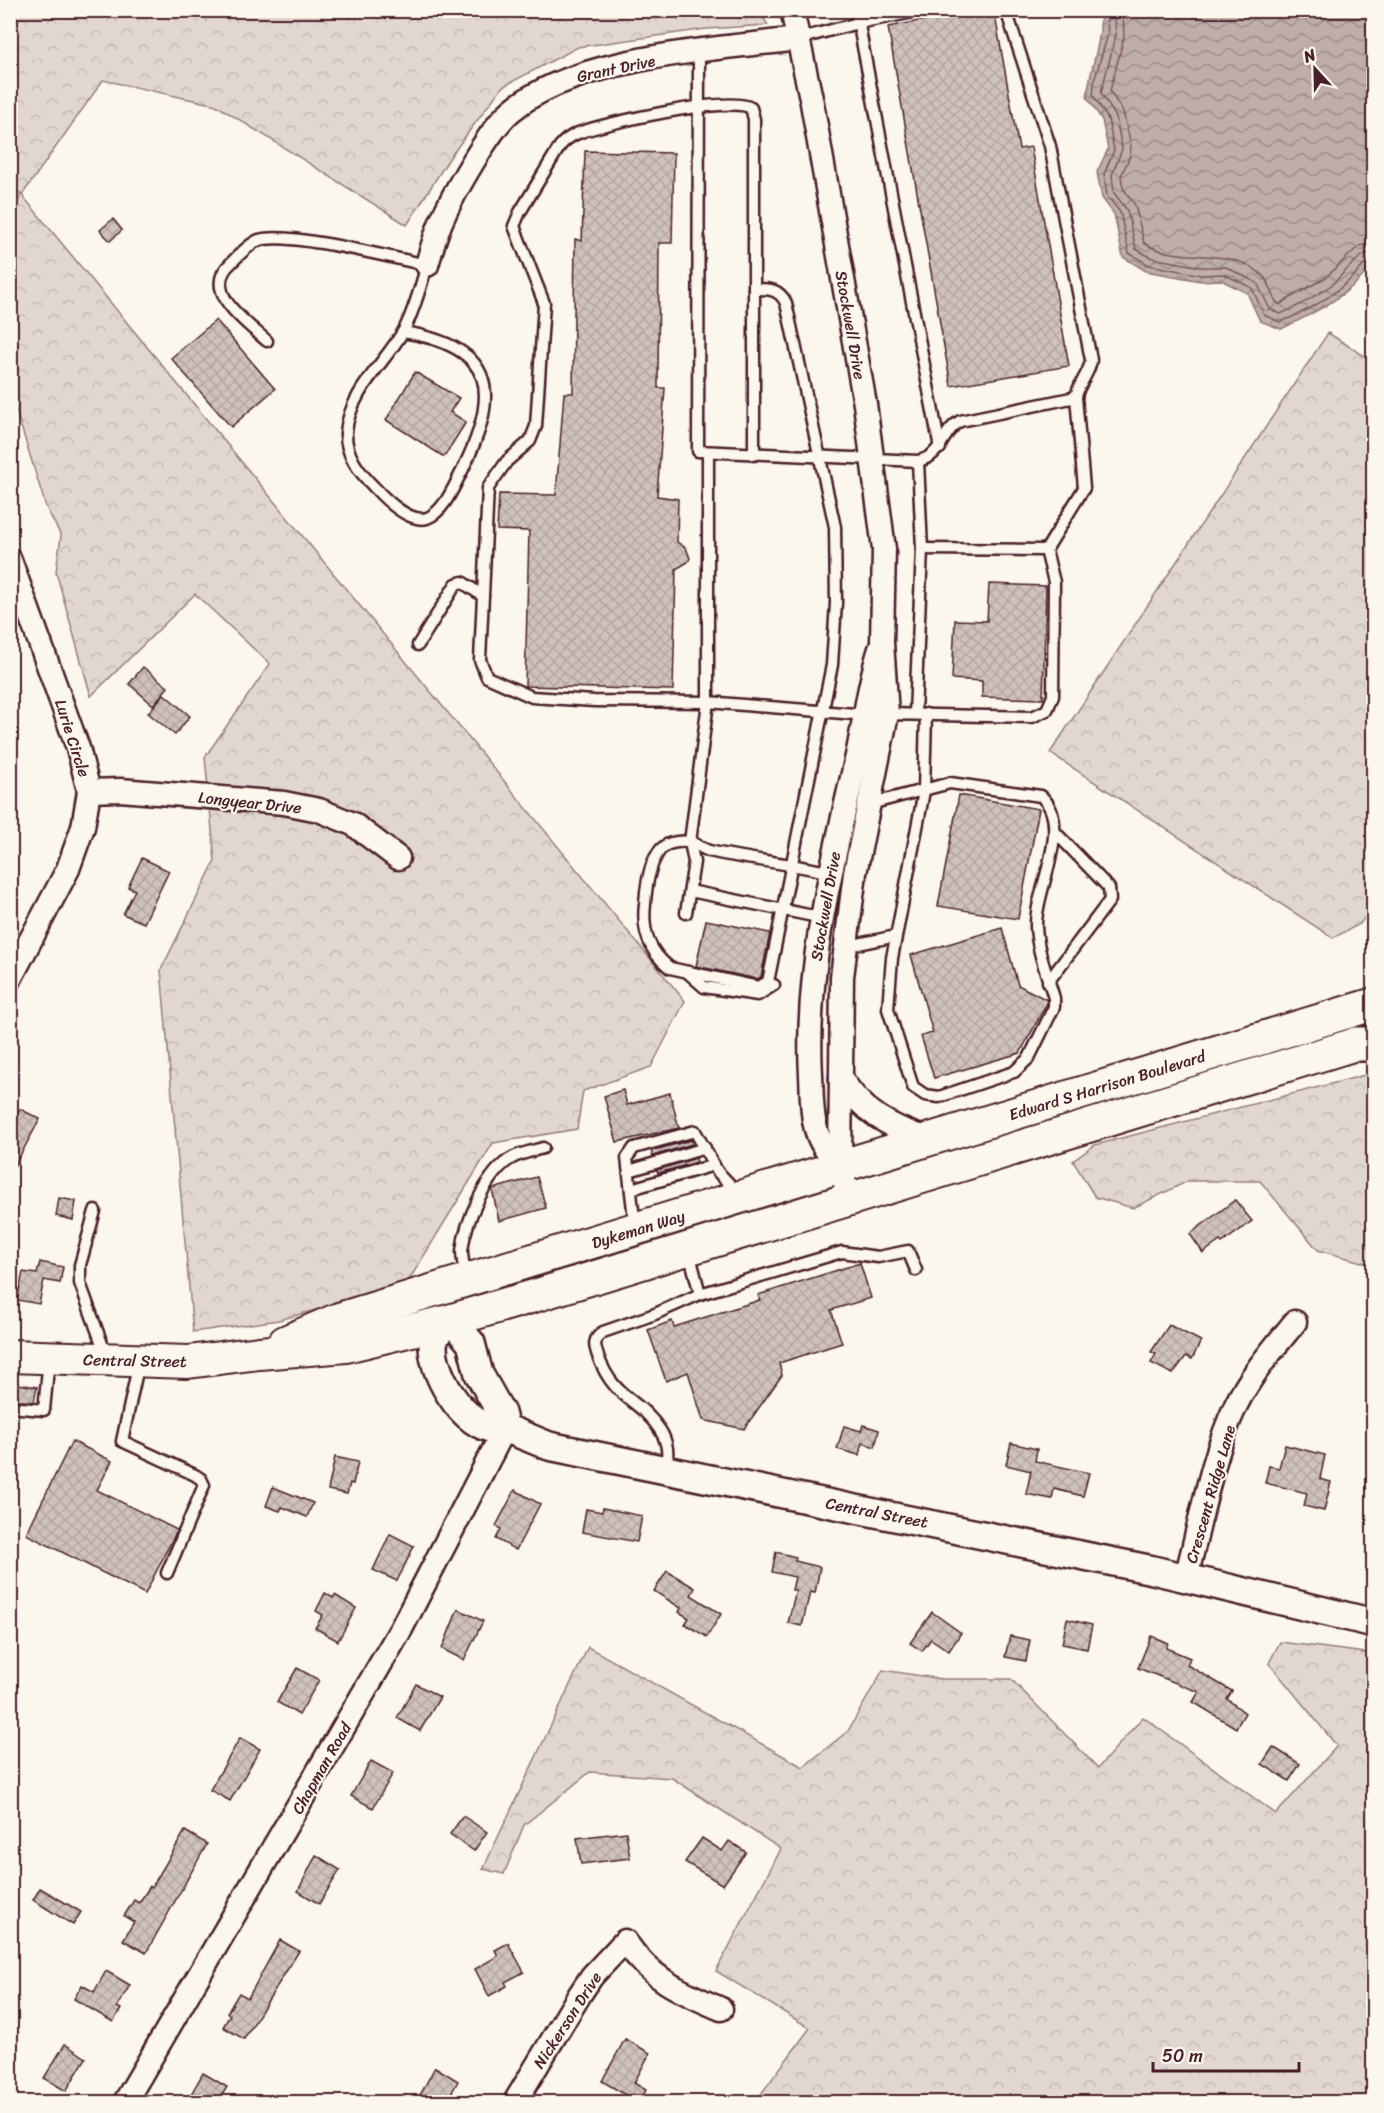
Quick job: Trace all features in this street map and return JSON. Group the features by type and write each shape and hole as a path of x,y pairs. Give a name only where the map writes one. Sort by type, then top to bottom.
{"main road":[{"name":"Edward S Harrison Boulevard","path":"840,1167 1374,1004"},
{"name":"Edward S Harrison Boulevard","path":"850,1200 1365,1044"},
{"name":"Dykeman Way","path":"436,1292 840,1167"},
{"name":"Dykeman Way","path":"445,1322 850,1200"},
{"name":"Central Street","path":"259,1353 339,1319 436,1292"},
{"name":"Central Street","path":"10,1356 139,1362 215,1360 259,1353 346,1346 445,1322"}],"street":[{"name":"Stockwell Drive","path":"792,10 874,459 884,549 885,596 882,642 887,714 855,873 844,947 840,1018 840,1167 850,1200"},
{"name":"Grant Drive","path":"426,265 441,222 490,135 510,111 539,92 571,76 610,66 798,39"},
{"name":"Lurie Circle","path":"10,560 78,748 89,791 83,827 68,869 10,979"},
{"name":"Stockwell Drive","path":"840,1167 826,1151 815,1129 811,993 831,873 868,686 882,642"},
{"name":"Longyear Drive","path":"89,791 120,790 284,803 319,810 353,825 398,858"},
{"path":"841,1078 854,1097 873,1116 896,1128 927,1139"},
{"path":"436,1292 445,1322 458,1328 471,1343 479,1374 501,1413 505,1428"},
{"name":"Central Street","path":"445,1322 434,1338 435,1362 445,1386 462,1409 478,1424 487,1428 505,1428 549,1446 666,1471 1186,1577 1374,1623"},
{"name":"Crescent Ridge Lane","path":"1186,1577 1222,1443 1236,1405 1253,1375 1295,1322"},
{"name":"Chapman Road","path":"125,2103 401,1629 505,1428"},
{"name":"Nickerson Drive","path":"515,2103 592,1976 625,1941 652,1974 670,1987 720,2009"}],"lane":[{"path":"856,10 940,448"},
{"path":"798,39 858,23 924,10"},
{"path":"754,455 754,113 752,108 743,105 699,106 586,130 567,139 560,146 514,226 544,303 536,426 530,441 507,461 488,488 480,660 487,676 532,697 594,701 708,702 864,715 1032,717 1047,710 1053,696 1054,582 1046,550 1083,488 1076,397 1077,389 1090,367 1091,360 1050,146 1006,10"},
{"path":"699,52 697,446 700,453 918,461 931,457 940,448 947,432 960,421 1076,397"},
{"path":"267,341 227,302 220,289 219,278 226,267 260,240 283,239 426,265 414,309 403,332 355,402 346,432 356,466 375,489 404,513 418,519 429,518 440,509 453,489 483,423 486,400 483,377 474,361 457,347 432,336 403,332"},
{"path":"754,290 779,292 786,303 835,527 836,603 832,665 824,713 792,863 770,977 765,985 758,987 670,968 659,959 646,936 644,921 651,871 660,850 667,845 690,842 710,851 792,863 831,873"},
{"path":"686,913 694,862 690,842 708,702 708,454"},
{"path":"846,801 870,804 924,791 957,784 1041,796 1050,806 1055,832 1036,922 1038,943 1054,998 1053,1013 1029,1058 1014,1072 939,1097 918,1092 910,1080 888,1009 896,936 924,791 920,714 922,549 918,461"},
{"path":"922,549 1046,550"},
{"path":"418,645 456,584 462,582 483,596"},
{"path":"1048,982 1110,900 1112,894 1109,888 1055,832"},
{"path":"690,891 823,918"},
{"path":"844,947 896,936"},
{"path":"635,1230 627,1158 632,1149 691,1130 697,1133 721,1177 742,1197"},
{"path":"467,1282 462,1253 468,1221 483,1192 501,1167 512,1158 543,1148"},
{"path":"629,1171 705,1148"},
{"path":"631,1189 714,1165"},
{"path":"94,1211 80,1265 80,1282 108,1361"},
{"path":"688,1249 700,1293"},
{"path":"666,1471 669,1452 660,1430 609,1381 594,1344 596,1336 655,1314 700,1293 846,1251 878,1257 908,1251 915,1270"},
{"path":"10,1407 44,1410 49,1359"},
{"path":"139,1362 122,1441 195,1475 204,1485 167,1573"}],"green space":[{"path":"758,10 768,25 706,29 578,47 502,87 450,157 407,225 216,105 103,80 22,195 685,1001 651,1067 583,1091 577,1129 493,1143 406,1285 279,1320 193,1332 161,970 215,861 205,757 270,664 195,594 91,696 56,572 61,536 46,507 11,394 10,218 21,195 11,182 11,11"},
{"path":"1328,333 1374,362 1373,906 1360,924 1333,938 1050,753"},
{"path":"1373,1073 1373,1265 1318,1250 1260,1181 1188,1181 1133,1208 1095,1197 1073,1161 1095,1145"},
{"path":"1280,1642 1373,1654 1373,2102 755,2102 810,2028 716,1971 781,1849 672,1778 590,1772 524,1825 504,1874 483,1869 588,1647 803,1767 848,1731 883,1670 941,1679 1011,1679 1098,1768 1143,1717 1276,1814 1337,1746 1269,1663"}],"water":[{"path":"1369,10 1373,14 1374,260 1357,282 1333,301 1281,329 1260,321 1247,293 1221,280 1201,281 1146,271 1123,257 1114,214 1102,198 1097,172 1108,149 1102,120 1087,97 1100,33 1100,11"}],"building":[{"path":"977,10 994,10 1019,149 1031,147 1069,366 951,386 888,27"},
{"path":"585,151 674,153 672,243 659,243 658,388 665,388 657,496 678,499 677,542 686,548 690,558 688,562 676,569 673,690 525,686 529,531 497,530 499,494 556,495 564,393 573,393 575,239 582,241"},
{"path":"113,219 122,230 110,241 100,230"},
{"path":"216,320 275,389 231,427 171,358"},
{"path":"415,372 459,398 450,412 466,422 444,457 386,420"},
{"path":"989,584 1046,586 1043,699 982,697 982,681 952,679 955,620 987,621"},
{"path":"143,667 168,687 153,705 129,684"},
{"path":"164,694 190,716 175,735 148,713"},
{"path":"959,795 1039,809 1018,919 938,906"},
{"path":"142,858 169,871 144,923 123,914 135,890 128,887"},
{"path":"706,920 770,933 761,977 757,979 696,966"},
{"path":"1002,928 1018,985 1047,1000 1047,1003 1020,1053 934,1078 921,1036 933,1033 911,955"},
{"path":"623,1090 627,1105 670,1093 679,1128 617,1142 604,1096"},
{"path":"20,1109 40,1119 10,1174 10,1127"},
{"path":"691,1140 692,1144 653,1156 651,1151"},
{"path":"696,1158 697,1162 658,1173 657,1170"},
{"path":"537,1177 546,1208 499,1221 492,1189"},
{"path":"59,1198 76,1201 73,1220 56,1216"},
{"path":"1235,1200 1252,1221 1222,1243 1220,1241 1203,1253 1190,1234"},
{"path":"40,1262 63,1267 60,1283 44,1280 39,1304 17,1300 23,1272 37,1274"},
{"path":"860,1263 871,1298 831,1310 842,1343 779,1363 782,1375 744,1429 703,1420 688,1372 666,1381 648,1330 672,1321 674,1327 760,1300 758,1295"},
{"path":"1169,1325 1201,1341 1192,1359 1186,1356 1173,1374 1151,1363 1156,1354 1151,1352"},
{"path":"10,1383 37,1387 34,1402 10,1400"},
{"path":"863,1425 879,1430 875,1447 862,1443 859,1455 837,1449 844,1426 861,1431"},
{"path":"72,1441 112,1461 97,1490 177,1530 145,1594 26,1534"},
{"path":"1011,1443 1037,1449 1035,1461 1089,1473 1083,1496 1054,1489 1052,1499 1026,1494 1031,1471 1006,1465"},
{"path":"1285,1445 1325,1455 1320,1479 1331,1482 1324,1511 1304,1506 1307,1493 1265,1483 1269,1466 1279,1468"},
{"path":"335,1457 358,1462 353,1484 350,1483 347,1494 328,1490"},
{"path":"273,1487 313,1503 307,1517 282,1507 280,1511 266,1506"},
{"path":"515,1490 540,1504 516,1550 496,1539 501,1529 496,1526"},
{"path":"603,1508 642,1516 637,1542 582,1532 586,1509 602,1512"},
{"path":"390,1534 414,1546 397,1581 373,1570"},
{"path":"776,1552 796,1557 795,1561 820,1567 815,1593 810,1592 802,1626 788,1623 796,1590 792,1590 795,1577 772,1572"},
{"path":"667,1571 695,1588 691,1595 721,1614 707,1637 685,1624 689,1618 679,1612 681,1608 654,1591"},
{"path":"325,1593 333,1598 335,1595 356,1608 338,1641 315,1628 323,1615 316,1611"},
{"path":"458,1609 483,1621 464,1660 442,1649"},
{"path":"932,1612 961,1633 949,1651 931,1639 922,1651 910,1643"},
{"path":"1067,1619 1092,1625 1087,1649 1062,1644"},
{"path":"1010,1636 1030,1640 1026,1661 1005,1657"},
{"path":"1151,1636 1168,1643 1166,1648 1190,1658 1187,1665 1232,1691 1227,1699 1245,1713 1236,1728 1193,1702 1199,1692 1138,1668"},
{"path":"297,1668 319,1680 299,1715 277,1702"},
{"path":"416,1684 440,1697 420,1731 397,1718"},
{"path":"240,1738 260,1749 230,1801 210,1790"},
{"path":"1273,1747 1300,1764 1289,1781 1262,1764"},
{"path":"371,1761 393,1773 373,1808 351,1796"},
{"path":"463,1816 487,1832 474,1851 450,1834"},
{"path":"185,1831 207,1844 146,1953 123,1940 134,1922 124,1916 134,1900 139,1903 150,1886 152,1887"},
{"path":"626,1832 630,1858 581,1864 577,1838"},
{"path":"702,1838 722,1851 729,1841 746,1852 723,1885 685,1862"},
{"path":"316,1855 340,1870 319,1904 298,1891"},
{"path":"40,1888 81,1912 73,1925 33,1900"},
{"path":"280,1940 299,1951 244,2039 223,2027 230,2015 227,2013 239,1993 248,1998"},
{"path":"508,1943 524,1972 505,1982 507,1986 489,1996 475,1969 498,1956 495,1950"},
{"path":"106,1971 130,1985 117,2007 121,2009 113,2022 74,1999 82,1985 94,1992"},
{"path":"625,2039 650,2053 634,2083 646,2090 639,2103 602,2081"},
{"path":"65,2044 86,2058 66,2091 44,2078"},
{"path":"435,2067 458,2081 446,2103 416,2103"},
{"path":"203,2073 227,2087 217,2103 186,2103"}]}
